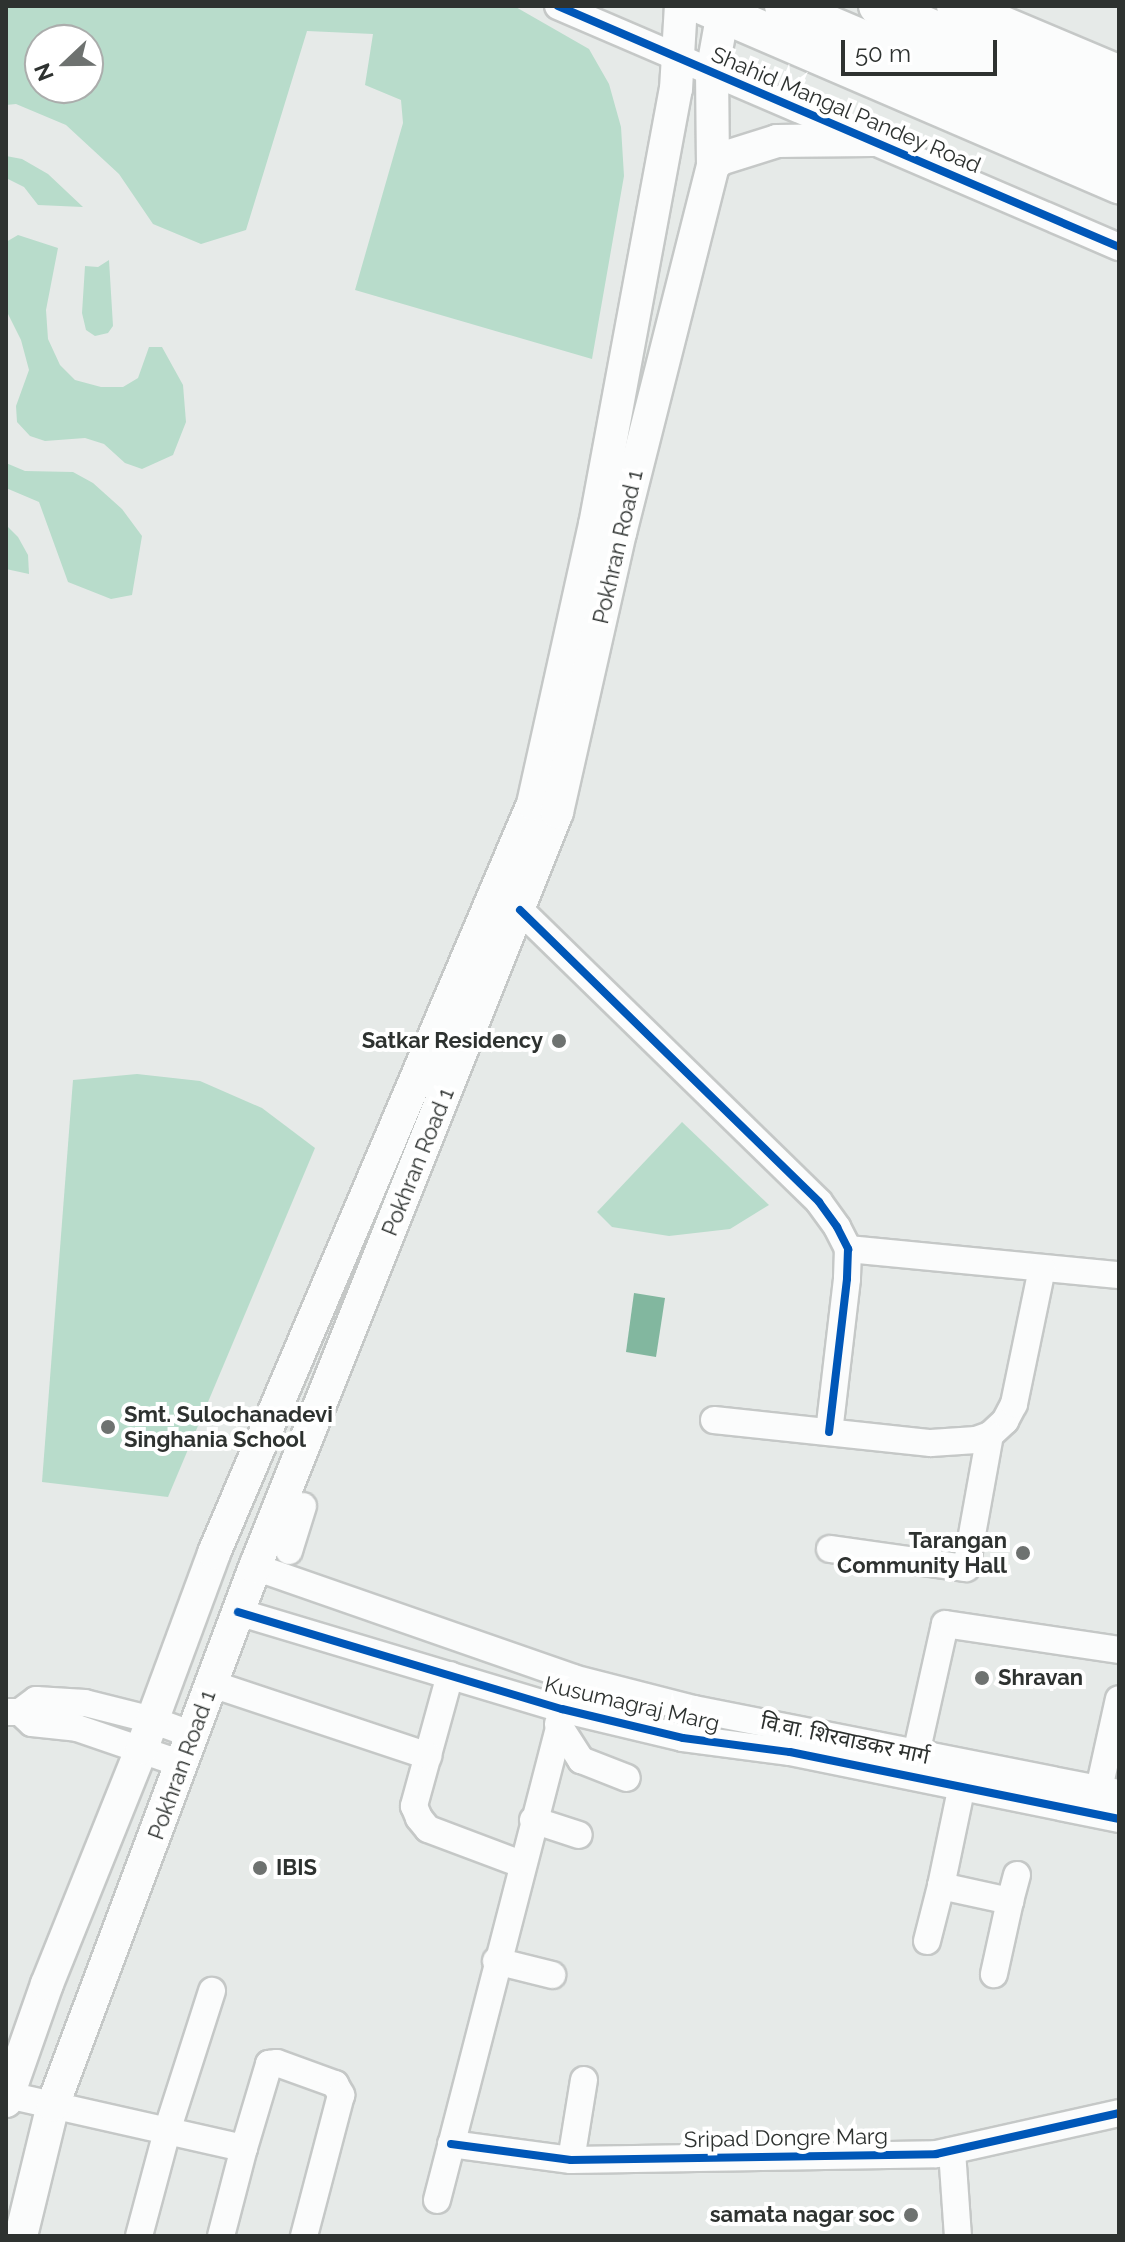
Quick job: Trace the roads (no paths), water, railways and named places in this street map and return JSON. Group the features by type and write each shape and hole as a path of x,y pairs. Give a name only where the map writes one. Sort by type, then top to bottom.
{"highway":[{"path":"784,6 1119,148"},
{"path":"878,6 1119,109"},
{"path":"956,6 1119,75"},
{"path":"718,9 1119,184"}],"main road":[{"name":"Pokhran Road 1","path":"21,2236 53,2105 238,1612 255,1567 299,1505 330,1379 557,812 607,529 676,89 681,6"},
{"name":"Pokhran Road 1","path":"7,2098 47,1984 147,1734 214,1553 533,804 607,529 713,166 712,73 718,9"},
{"path":"713,166 720,159 777,141 873,140"},
{"path":"295,1363 330,1379"}],"street":[{"name":"Shahid Mangal Pandey Road","path":"558,6 1119,247"},
{"path":"520,910 819,1202 848,1249 829,1432"},
{"path":"848,1249 1119,1275"},
{"path":"714,1420 931,1443 976,1440 990,1435 1005,1421 1014,1404 1042,1269"},
{"path":"830,1549 966,1568 990,1435"},
{"path":"289,1551 299,1505"},
{"name":"वि.वा. शिरवाडकर मार्ग","path":"255,1567 573,1678 848,1752 916,1754 964,1775 1109,1791"},
{"name":"Kusumagraj Marg","path":"238,1612 450,1675 560,1716 683,1738 848,1752 964,1775 1119,1819"},
{"path":"916,1754 945,1624 1119,1650"},
{"path":"450,1675 414,1806 423,1825 521,1864"},
{"path":"437,2200 521,1864 573,1678"},
{"path":"212,1684 428,1756"},
{"path":"1109,1791 1119,1699"},
{"path":"13,1712 32,1723 147,1734 187,1749"},
{"path":"560,1716 581,1760 627,1778"},
{"path":"927,1941 964,1775"},
{"path":"533,1820 579,1835"},
{"path":"994,1974 1017,1875"},
{"path":"941,1886 1010,1901"},
{"path":"496,1961 552,1975"},
{"path":"139,2236 168,2128 212,1991"},
{"path":"221,2236 269,2064 277,2063 335,2084 341,2095 304,2236"},
{"path":"571,2160 584,2080"},
{"path":"7,2098 168,2128 244,2148"},
{"name":"Sripad Dongre Marg","path":"451,2144 571,2160 936,2154 1119,2113"},
{"path":"952,2151 958,2236"}],"place":[{"name":"Satkar Residency","path":"559,1041"},
{"name":"Smt. Sulochanadevi Singhania School","path":"108,1427"},
{"name":"Tarangan Community Hall","path":"1023,1553"},
{"name":"Shravan","path":"982,1678"},
{"name":"IBIS","path":"260,1868"},
{"name":"samata nagar soc","path":"911,2215"}]}
